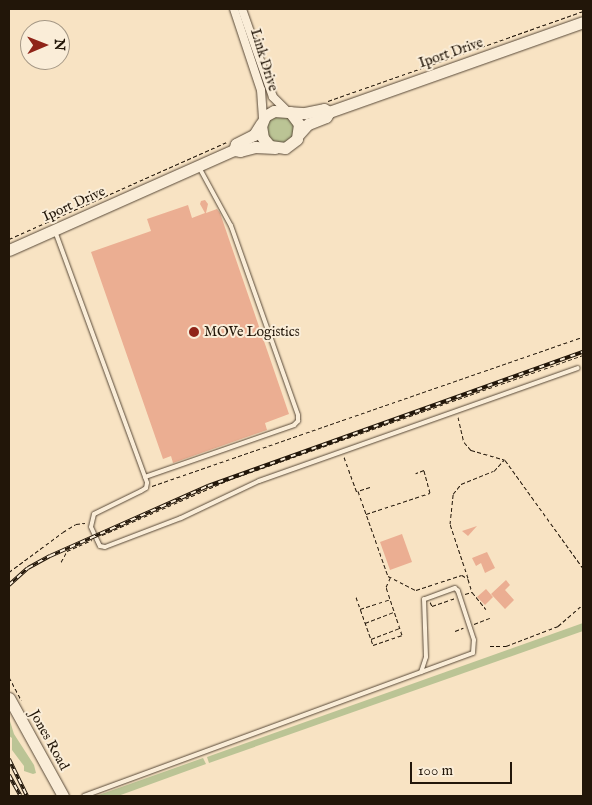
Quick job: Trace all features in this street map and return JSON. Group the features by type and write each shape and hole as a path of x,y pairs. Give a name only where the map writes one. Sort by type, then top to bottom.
{"street":[{"name":"Link Drive","path":"234,9 262,90 262,122"},
{"name":"Link Drive","path":"242,9 273,97 279,105 289,112"},
{"name":"Iport Drive","path":"289,112 310,113 324,110 326,107 583,22"},
{"name":"Iport Drive","path":"298,135 308,124 326,117 326,107"},
{"path":"274,111 289,112 298,122 298,135 289,146 276,148 264,140 262,122 274,111"},
{"name":"Iport Drive","path":"9,250 198,166 233,144 254,134 262,122"},
{"name":"Iport Drive","path":"233,144 240,152 255,147 276,148"},
{"name":"Jones Road","path":"9,698 63,796"}],"lane":[{"path":"145,477 294,425 298,421 298,415 231,226 198,166"},
{"path":"55,229 145,477 146,488 94,514 91,522 100,546 109,547 181,518 259,481 578,368"},
{"path":"84,796 473,653 474,640 460,596 455,588 427,597 423,603 426,657 421,672"}],"path":[{"path":"326,107 583,11"},
{"path":"9,239 233,144"},
{"path":"146,488 583,337"},
{"path":"61,562 67,551 210,488 583,354"},
{"path":"456,411 464,442 471,450 505,460 583,568"},
{"path":"338,441 388,576 416,590 458,576 468,579"},
{"path":"486,609 472,592 450,524 453,494 461,484 494,471 505,460"},
{"path":"366,514 430,493 424,470 416,473"},
{"path":"358,491 370,487"},
{"path":"9,572 76,524 91,522"},
{"path":"356,597 373,645 402,635 386,587 390,578"},
{"path":"427,597 432,606 472,592"},
{"path":"360,609 390,599"},
{"path":"490,646 506,646 558,626 583,604"},
{"path":"365,623 395,612"},
{"path":"371,639 401,628"}],"green space":[{"path":"280,115 290,119 294,129 290,139 280,143 270,139 266,129 270,119"},
{"path":"583,623 583,631 209,763 207,757"},
{"path":"9,718 14,734 34,765 36,773 24,771 24,766 12,750 12,738 9,736"},
{"path":"203,758 206,764 118,796 96,796"}],"building":[{"name":"MOVe Logistics","path":"205,200 208,204 206,213 217,209 220,213 289,414 265,423 267,430 173,463 171,456 163,459 91,252 151,231 147,219 188,205 192,218 205,213 200,204 201,201"},
{"path":"477,526 468,536 462,531"},
{"path":"402,534 412,562 390,570 380,542"},
{"path":"487,552 495,568 485,573 481,563 476,566 472,558"},
{"path":"506,580 510,585 505,590 514,600 505,609 491,594"},
{"path":"486,589 493,597 485,605 477,597"}],"railway":[{"path":"9,585 28,568 50,556 208,486 583,352"},
{"path":"9,759 27,796"},
{"path":"9,775 20,795"}],"place":[{"name":"MOVe Logistics","path":"194,332"}]}
